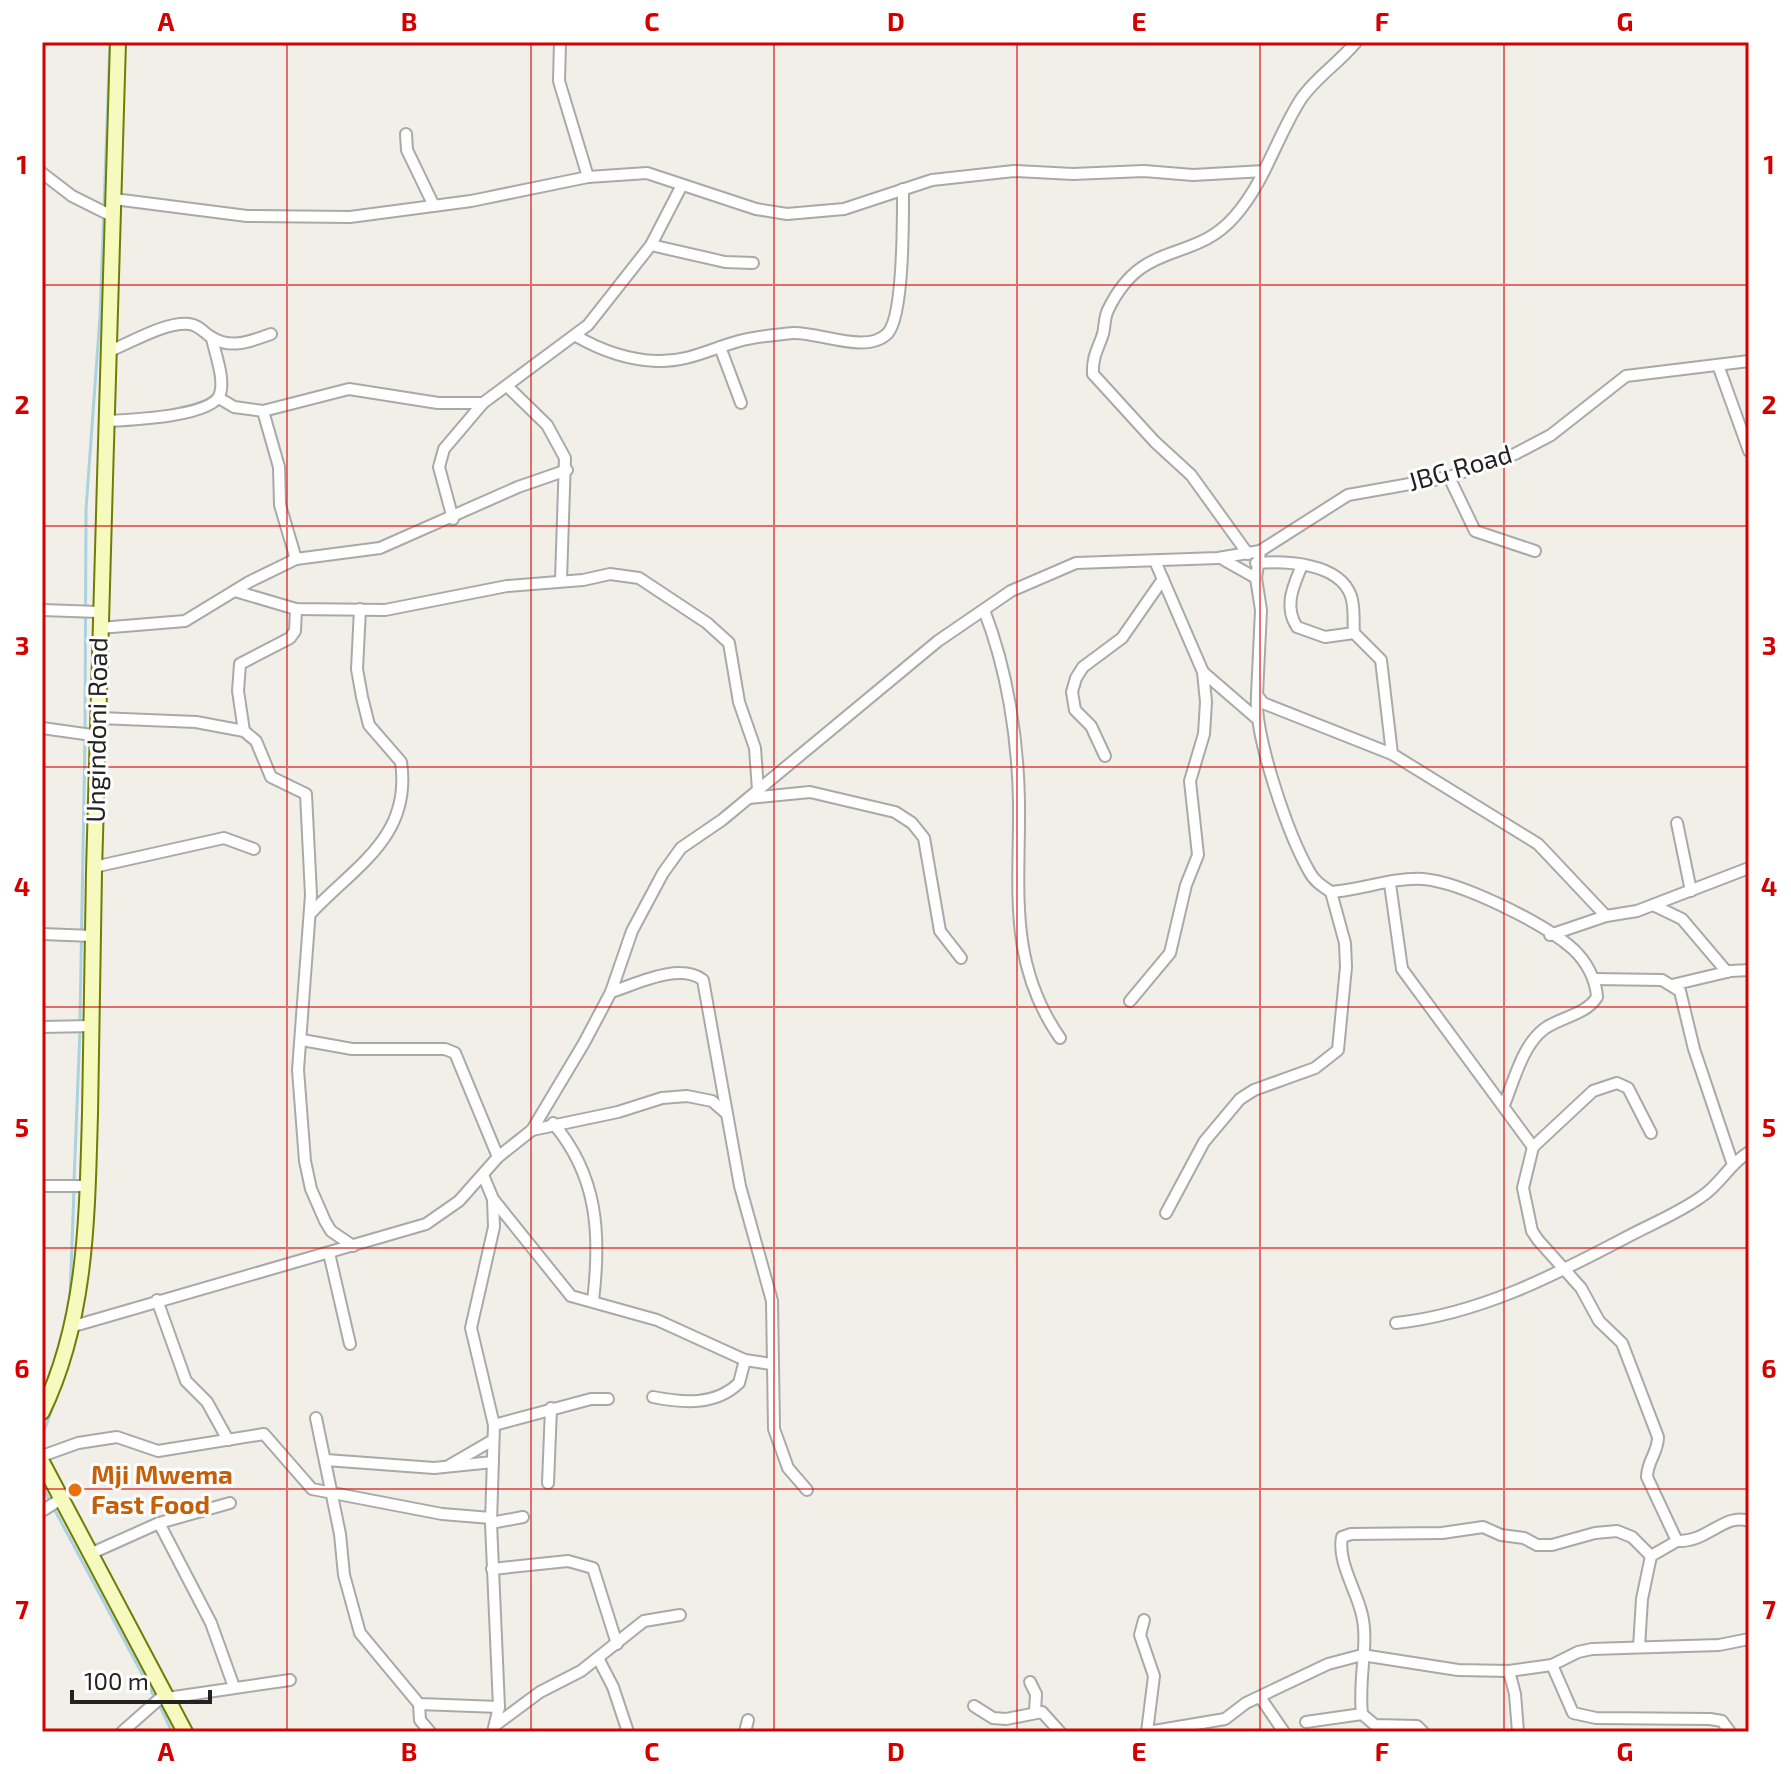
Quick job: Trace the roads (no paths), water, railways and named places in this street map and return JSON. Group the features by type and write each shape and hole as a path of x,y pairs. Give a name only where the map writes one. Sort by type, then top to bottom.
{"main road":[{"name":"Ungindoni Road","path":"42,1412 74,1326 83,1270 88,1186 99,612 106,421 112,350 118,42"},
{"path":"42,1462 185,1732"}],"street":[{"path":"560,42 559,81 588,177"},
{"path":"1248,554 1191,475 1098,381 1092,364 1106,313 1137,268 1161,255 1216,234 1236,215 1264,171 1301,99 1356,42"},
{"path":"406,134 407,150 434,206"},
{"path":"581,157 610,175"},
{"path":"114,199 292,218 350,217 434,206 588,177 647,173 756,209 787,214 844,209 932,180 1014,171 1073,174 1144,171 1193,175 1264,171"},
{"path":"42,173 72,196 114,217"},
{"path":"453,519 439,459 483,403 576,336 651,245 682,185"},
{"path":"576,336 609,353 647,361 688,360 752,338 789,334 872,342 885,336 893,326 899,305 903,189"},
{"path":"651,245 725,262 753,263"},
{"path":"112,350 172,326 199,326 212,338 236,345 271,334"},
{"path":"106,421 169,416 208,405 219,398 222,384 212,338"},
{"path":"720,347 741,403"},
{"name":"JBG Road","path":"1260,551 1314,513 1348,495 1449,477 1505,458 1551,435 1626,376 1749,361"},
{"path":"1718,365 1749,451"},
{"path":"507,386 553,433 565,458 561,580"},
{"path":"219,398 234,407 263,411 349,389 438,403 483,403"},
{"path":"263,411 279,467 280,505 296,559"},
{"path":"100,628 175,624 296,559 380,548 415,531 453,519 518,487 567,470"},
{"path":"1449,477 1475,531 1535,551"},
{"path":"532,1130 611,992 632,931 663,873 681,848 753,794 914,661 1011,591 1076,563 1218,558 1260,551"},
{"path":"1166,1213 1204,1142 1240,1099 1254,1090 1315,1068 1338,1050 1346,967 1345,943 1331,892 1310,874 1297,848 1255,717 1261,610 1256,563 1260,551"},
{"path":"1218,558 1234,563 1256,578"},
{"path":"1130,1001 1170,953 1186,885 1198,855 1190,781 1204,734 1206,702 1203,672 1155,561"},
{"path":"1256,563 1302,565 1329,573 1344,584 1351,594 1354,633 1381,660 1392,754"},
{"path":"1302,565 1291,592 1289,607 1297,627 1325,637 1354,633"},
{"path":"235,591 296,609 360,609 411,607 507,586 583,580 610,574 639,578 699,617 729,643 739,702 755,749 753,794"},
{"path":"1105,756 1091,726 1075,710 1072,692 1076,678 1083,667 1122,638 1163,579"},
{"path":"244,731 238,691 240,664 290,638 295,631 296,609"},
{"path":"311,913 375,854 387,837 400,800 401,762 369,725 359,685 360,609"},
{"path":"42,610 99,612"},
{"path":"984,610 996,640 1013,729 1019,801 1016,901 1026,975 1060,1038"},
{"path":"1203,672 1255,717"},
{"path":"1257,695 1270,707 1392,754 1538,844 1606,916"},
{"path":"99,718 196,722 244,731 256,741 271,777 306,794 311,913 298,1070 305,1161 311,1189 331,1231 353,1246"},
{"path":"42,728 99,736"},
{"path":"753,794 810,792 895,812 912,823 924,838 940,931 961,958"},
{"path":"1677,823 1691,891"},
{"path":"94,867 224,838 254,849"},
{"path":"1550,935 1606,916 1653,905 1749,868"},
{"path":"1331,892 1420,879 1446,883 1478,895 1573,948 1594,979 1597,997 1594,1002 1539,1033 1524,1055 1504,1105"},
{"path":"1390,884 1402,969 1533,1147"},
{"path":"1653,905 1682,919 1727,972"},
{"path":"42,934 93,936"},
{"path":"1594,979 1641,977 1672,985 1749,970"},
{"path":"611,992 679,973 693,973 703,980 740,1186 772,1301 774,1429 788,1468 807,1490"},
{"path":"1672,985 1683,999 1694,1049 1732,1162"},
{"path":"42,1027 92,1026"},
{"path":"302,1040 352,1049 445,1049 455,1053 498,1157"},
{"path":"1651,1133 1628,1088 1617,1083 1593,1091 1533,1147 1523,1188 1532,1231 1567,1271 1599,1321 1622,1343 1629,1358 1658,1437 1658,1450 1647,1467 1647,1477 1677,1541"},
{"path":"74,1326 426,1224 459,1201 498,1157 532,1130 553,1123 687,1096 712,1101 727,1114"},
{"path":"553,1123 578,1157 596,1214 598,1259 593,1301"},
{"path":"1396,1323 1508,1295 1567,1271 1701,1197 1718,1185 1732,1162 1749,1152"},
{"path":"483,1175 493,1199 571,1296 657,1320 745,1360 771,1364"},
{"path":"42,1186 88,1186"},
{"path":"493,1199 491,1248 471,1328 494,1425 491,1520 499,1707 495,1728"},
{"path":"329,1253 350,1344"},
{"path":"157,1300 186,1381 207,1402 228,1440"},
{"path":"653,1397 686,1403 722,1394 739,1383 745,1360"},
{"path":"494,1425 551,1408 591,1399 608,1399"},
{"path":"548,1483 551,1408"},
{"path":"316,1418 333,1495 344,1575 360,1633 419,1704 420,1720 430,1732"},
{"path":"42,1456 78,1443 117,1437 158,1451 264,1434 274,1442 305,1485 333,1495 491,1520 523,1517"},
{"path":"444,1468 493,1440"},
{"path":"326,1460 444,1468 493,1462"},
{"path":"42,1511 61,1499"},
{"path":"92,1553 159,1523 230,1503"},
{"path":"1639,1647 1642,1599 1651,1556 1677,1541 1693,1542 1726,1523 1743,1519 1749,1521"},
{"path":"159,1523 211,1623 234,1687"},
{"path":"1362,1714 1362,1616 1340,1545 1346,1536 1442,1533 1483,1527 1501,1535 1524,1538 1537,1545 1552,1545 1595,1533 1617,1531 1632,1537 1651,1556"},
{"path":"492,1569 568,1561 593,1568 614,1625 617,1644"},
{"path":"495,1728 540,1692 598,1658 644,1621 680,1615"},
{"path":"1144,1620 1140,1635 1154,1676 1148,1732 1173,1726 1213,1723 1328,1664 1362,1655 1458,1670 1509,1671 1552,1665 1578,1652 1719,1645 1749,1639"},
{"path":"598,1658 613,1687 628,1732"},
{"path":"1552,1665 1573,1713 1606,1718 1710,1719 1722,1721 1730,1732"},
{"path":"1509,1671 1518,1732"},
{"path":"122,1732 166,1696 290,1680"},
{"path":"1030,1682 1036,1694 1035,1712"},
{"path":"1260,1697 1284,1732"},
{"path":"419,1704 499,1707"},
{"path":"974,1706 993,1718 1019,1719 1042,1712 1060,1732"},
{"path":"1306,1722 1362,1714 1375,1725 1417,1726 1423,1732"},
{"path":"745,1732 748,1720"}],"waterway":[{"path":"85,730 86,509 100,316 110,42"},
{"path":"80,1021 85,737"},
{"path":"74,1181 80,1029"},
{"path":"70,1297 74,1189"},
{"path":"42,1394 53,1366"},
{"path":"42,1437 60,1386"},
{"path":"42,1486 155,1698"},
{"path":"71,1503 171,1690"},
{"path":"159,1704 172,1732"}],"place":[{"name":"Mji Mwema Fast Food","path":"75,1490"}]}
